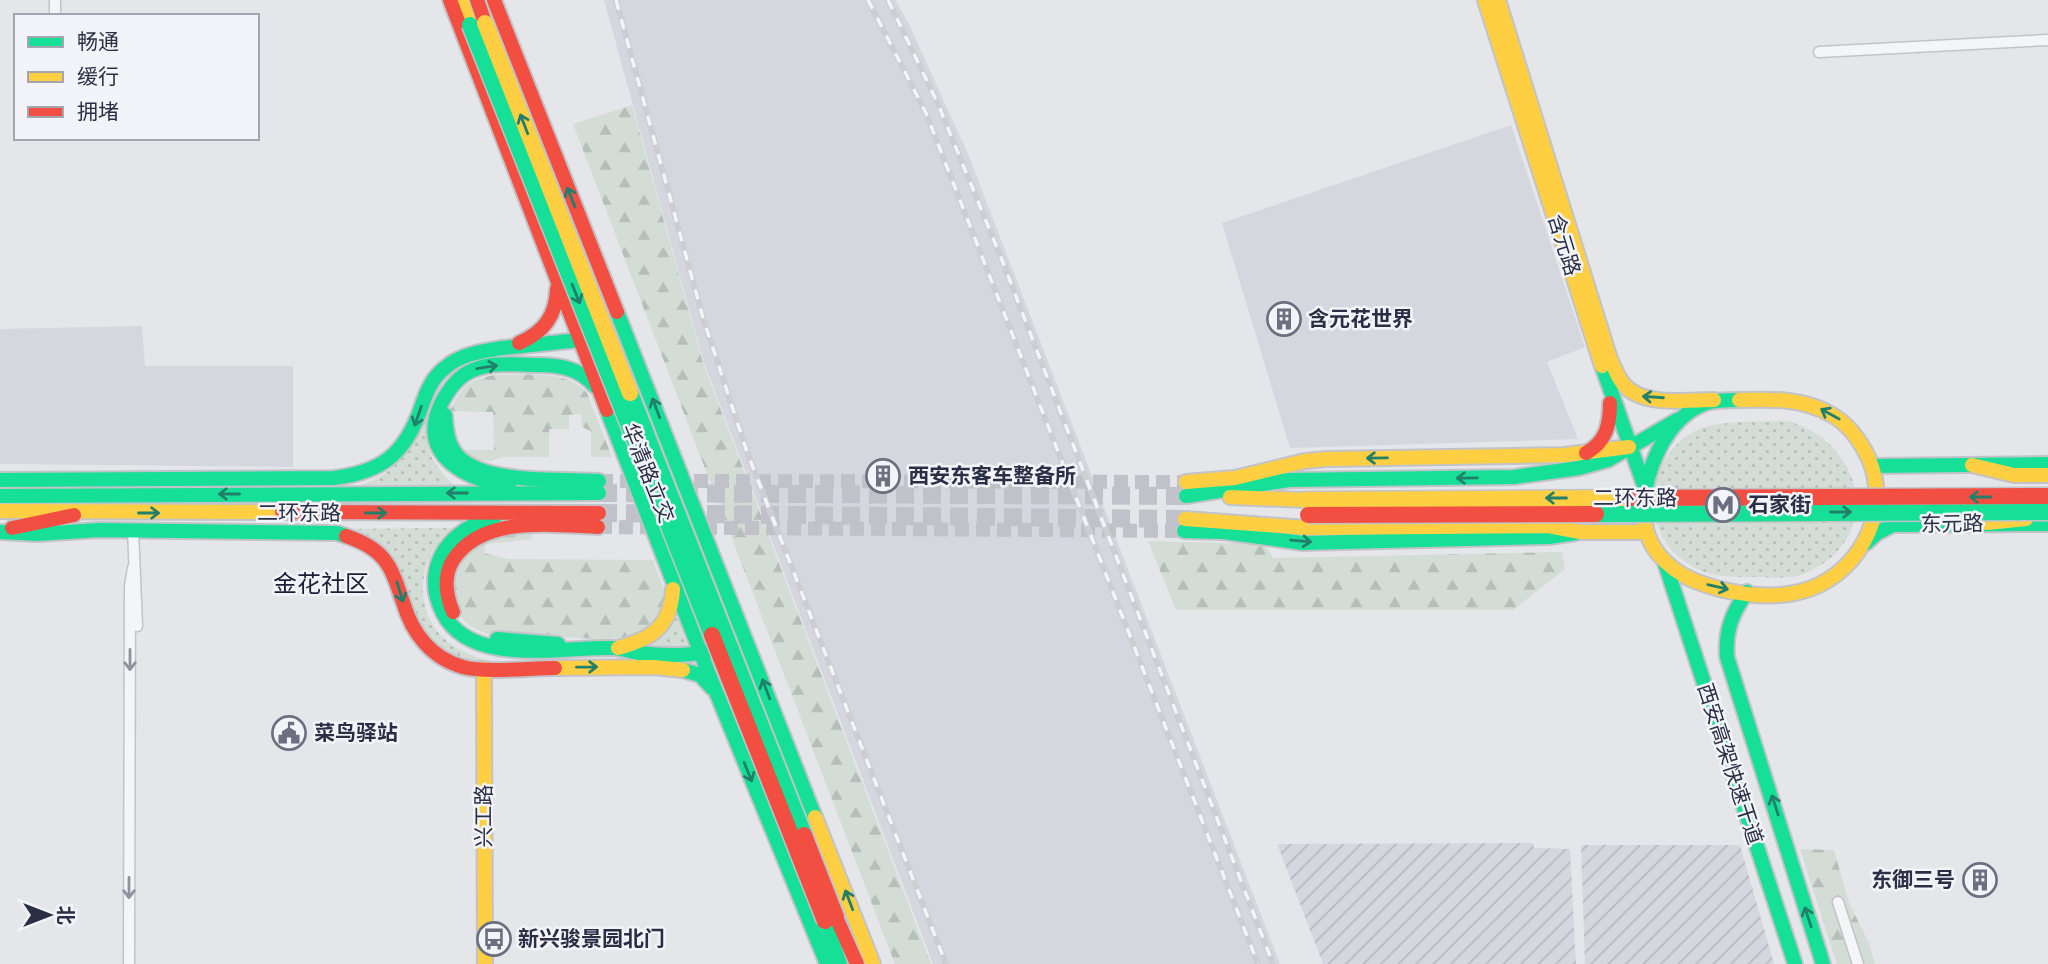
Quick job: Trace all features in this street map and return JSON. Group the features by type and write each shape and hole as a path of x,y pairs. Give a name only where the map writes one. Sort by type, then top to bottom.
{"main road":[{"path":"450,0 708,672 827,964"},
{"path":"461,0 478,24"},
{"path":"477,0 478,24"},
{"path":"494,0 873,964"},
{"name":"含元路","path":"1485,0 1608,384 1645,488"},
{"name":"含元路","path":"1498,0 1609,356 1621,382 1632,393 1646,397 1719,401"},
{"name":"华清路立交","path":"478,24 830,919"},
{"path":"502,348 528,339 547,325 554,314 557,298 554,273"},
{"path":"0,483 334,478 364,473 388,462 401,450 414,428 427,391 444,368 472,354 580,340 622,323"},
{"path":"556,494 485,484 462,474 440,450 435,430 439,408 463,376 480,367 502,365 551,366 580,371 590,379 601,396"},
{"path":"1548,473 1601,444 1608,430 1608,384"},
{"name":"二环东路","path":"0,496 556,494 599,487 495,475 468,465 457,454 447,436 446,404 453,386"},
{"path":"1186,489 1289,480 1514,477 1548,473 1608,460 1701,405 1719,401 1783,400 1811,405 1828,412 1853,432 1872,466 1878,503 1871,532 1863,546 1833,577 1811,589 1782,595 1700,583 1673,570 1654,550 1645,532 1645,488 1657,453 1674,429 1692,411"},
{"path":"1186,489 1305,461 1564,455 1632,447"},
{"path":"628,467 638,476 667,468 673,459 673,453"},
{"path":"1872,466 2048,464"},
{"path":"1972,465 2014,475 2048,475"},
{"path":"0,483 80,495"},
{"path":"1186,489 1307,507"},
{"name":"二环东路","path":"1307,507 2048,496"},
{"path":"1307,507 1184,525 1303,543 1645,532"},
{"name":"二环东路","path":"1307,507 2048,512"},
{"name":"二环东路","path":"0,511 512,513 599,520 484,533 460,548 447,574 447,592 454,615 473,632 488,637 581,648"},
{"path":"0,532 80,513"},
{"path":"512,513 473,523 459,533 442,553 436,565 435,579 441,609 458,632 481,644 524,651 616,648 708,672 753,657"},
{"path":"1987,523 2048,519"},
{"path":"1217,520 1307,527 1548,526 1580,532"},
{"name":"东元路","path":"1863,546 1877,533 1893,525 2048,524"},
{"path":"660,548 662,534 688,526 699,528 705,534"},
{"path":"0,532 328,532 347,536 373,550 386,562 410,623 424,643 454,664 484,669 685,665 701,653 746,639"},
{"name":"西安高架快速干道","path":"1665,563 1795,964"},
{"path":"616,648 647,638 669,618 673,597 667,566"},
{"name":"西安高架快速干道","path":"1747,592 1729,622 1726,637 1727,657 1823,964"},
{"path":"685,665 708,682 720,702"},
{"name":"兴工路","path":"484,669 485,964"},
{"path":"830,919 840,964"},
{"path":"830,919 857,964"}],"street":[{"path":"1819,52 2048,40"},
{"path":"129,964 130,586 133,530"},
{"path":"133,568 137,589 137,626"},
{"path":"1838,902 1858,964"}],"shaded area":[{"path":"604,0 895,0 908,22 968,154 1280,964 933,964 703,360"},
{"path":"1511,125 1585,347 1547,362 1578,439 1290,448 1222,223"},
{"path":"142,326 145,366 293,366 293,467 0,464 0,329"},
{"path":"1533,843 1534,848 1570,849 1576,964 1323,964 1277,844"},
{"path":"1581,845 1740,845 1774,964 1585,964"}],"green space":[{"path":"632,105 703,363 931,964 895,964 573,124"},
{"path":"494,375 544,375 578,385 587,393 612,457 591,457 591,431 582,427 581,414 569,415 569,429 549,429 549,457 503,457 492,461 468,461 456,450 494,450 493,412 450,411 466,386"},
{"path":"448,378 432,407 427,433 433,459 454,485 361,485 382,476 396,464 414,438 436,393"},
{"path":"1788,421 1814,433 1835,450 1849,470 1856,493 1855,516 1847,538 1831,558 1806,573 1793,577 1725,576 1691,566 1668,545 1658,528 1654,509 1654,490 1668,455 1682,440 1707,426"},
{"path":"453,528 441,539 426,568 423,583 428,615 436,630 448,642 472,656 498,663 468,661 455,657 433,642 415,620 395,571 331,529"},
{"path":"532,534 533,539 486,544 484,553 508,559 653,560 665,593 659,615 641,632 601,639 504,637 482,632 467,624 455,603 450,577 455,564 478,543 504,536"},
{"path":"1148,541 1265,544 1273,558 1562,552 1565,569 1513,610 1176,610"},
{"path":"677,617 688,648 645,649 664,633"},
{"path":"1800,849 1834,850 1849,903 1869,943 1875,964 1837,964"}],"tunnel":[{"path":"599,481 642,481"},
{"path":"673,481 1186,482"},
{"path":"599,493 1186,496"},
{"path":"599,513 1185,519"},
{"path":"598,527 1184,531"}],"railway":[{"path":"616,0 703,318 747,452 946,964"},
{"path":"868,0 926,113 1258,964"},
{"path":"888,0 938,104 1002,260 1273,964"}],"traffic: fast":[{"path":"470,25 712,635"},
{"path":"617,312 815,817"},
{"path":"502,348 580,340 589,336"},
{"path":"0,480 334,478 351,475 378,465 399,449 415,424 430,386 441,371 465,356 502,348"},
{"path":"509,487 462,471 440,451 435,438 435,422 441,404 454,384 481,367 513,364 569,369 595,386"},
{"path":"1602,366 1645,488"},
{"path":"630,393 804,835"},
{"path":"1644,513 1652,465 1668,434 1692,410 1706,403 1739,400"},
{"path":"607,410 708,672 827,964"},
{"path":"445,415 453,450 474,467 490,473 527,479 599,481"},
{"path":"1186,496 1289,480 1514,477 1579,468 1608,460 1677,420"},
{"path":"1872,466 2048,464"},
{"path":"0,496 599,493"},
{"path":"1596,514 2048,512"},
{"path":"496,516 458,535 439,560 435,576 437,598 443,613 456,630 474,641 496,648 520,650 613,648 665,655 709,651"},
{"path":"1866,543 1877,533 1893,525 2048,524"},
{"path":"0,532 37,534 99,530 337,533 346,536"},
{"path":"1184,531 1223,532 1303,543 1549,537 1576,533"},
{"path":"1665,563 1795,964"},
{"path":"1747,592 1731,623 1727,639 1727,657 1823,964"},
{"path":"497,639 558,644"},
{"path":"683,670 700,675 712,688"},
{"path":"825,921 840,964"}],"traffic: slow":[{"path":"461,0 470,25"},
{"path":"1485,0 1602,366"},
{"path":"1498,0 1617,375 1624,385 1643,397 1667,401 1714,400"},
{"path":"485,23 630,393"},
{"path":"1644,513 1652,545 1666,563 1684,576 1719,589 1760,595 1799,592 1819,585 1853,559 1872,522 1876,501 1875,480 1869,459 1859,440 1838,419 1810,405 1775,400 1739,400"},
{"path":"1186,482 1235,478 1305,461 1327,459 1564,455 1629,447"},
{"path":"1972,465 2014,475 2048,475"},
{"path":"1230,497 1306,500"},
{"path":"1306,500 1629,498"},
{"path":"0,511 282,512"},
{"path":"1185,519 1307,528 1548,526 1580,532 1645,532"},
{"path":"1987,523 2026,519"},
{"path":"618,648 650,635 664,622 673,589"},
{"path":"555,668 654,667 683,670"},
{"path":"484,669 485,964"},
{"path":"815,817 873,964"}],"traffic: jam":[{"path":"450,0 607,410"},
{"path":"477,0 485,23"},
{"path":"494,0 617,312"},
{"path":"519,343 535,334 547,322 554,307 557,289"},
{"path":"1586,453 1598,444 1605,432 1610,403"},
{"path":"1629,498 2048,496"},
{"path":"282,512 599,513"},
{"path":"1308,515 1596,514"},
{"path":"12,528 74,515"},
{"path":"453,612 447,586 450,566 466,546 481,536 499,529 519,526 598,527"},
{"path":"346,536 368,546 386,562 412,624 424,643 441,657 472,669 555,668"},
{"path":"712,635 825,921"},
{"path":"804,835 836,917"},
{"path":"836,917 857,964"}],"place":[{"name":"含元花世界","path":"1284,319"},
{"name":"西安东客车整备所","path":"883,476"},
{"name":"石家街","path":"1723,505"},
{"name":"菜鸟驿站","path":"289,733"},
{"name":"东御三号","path":"1980,880"},
{"name":"新兴骏景园北门","path":"494,939"}],"district":[{"name":"金花社区","path":"321,584"}]}
